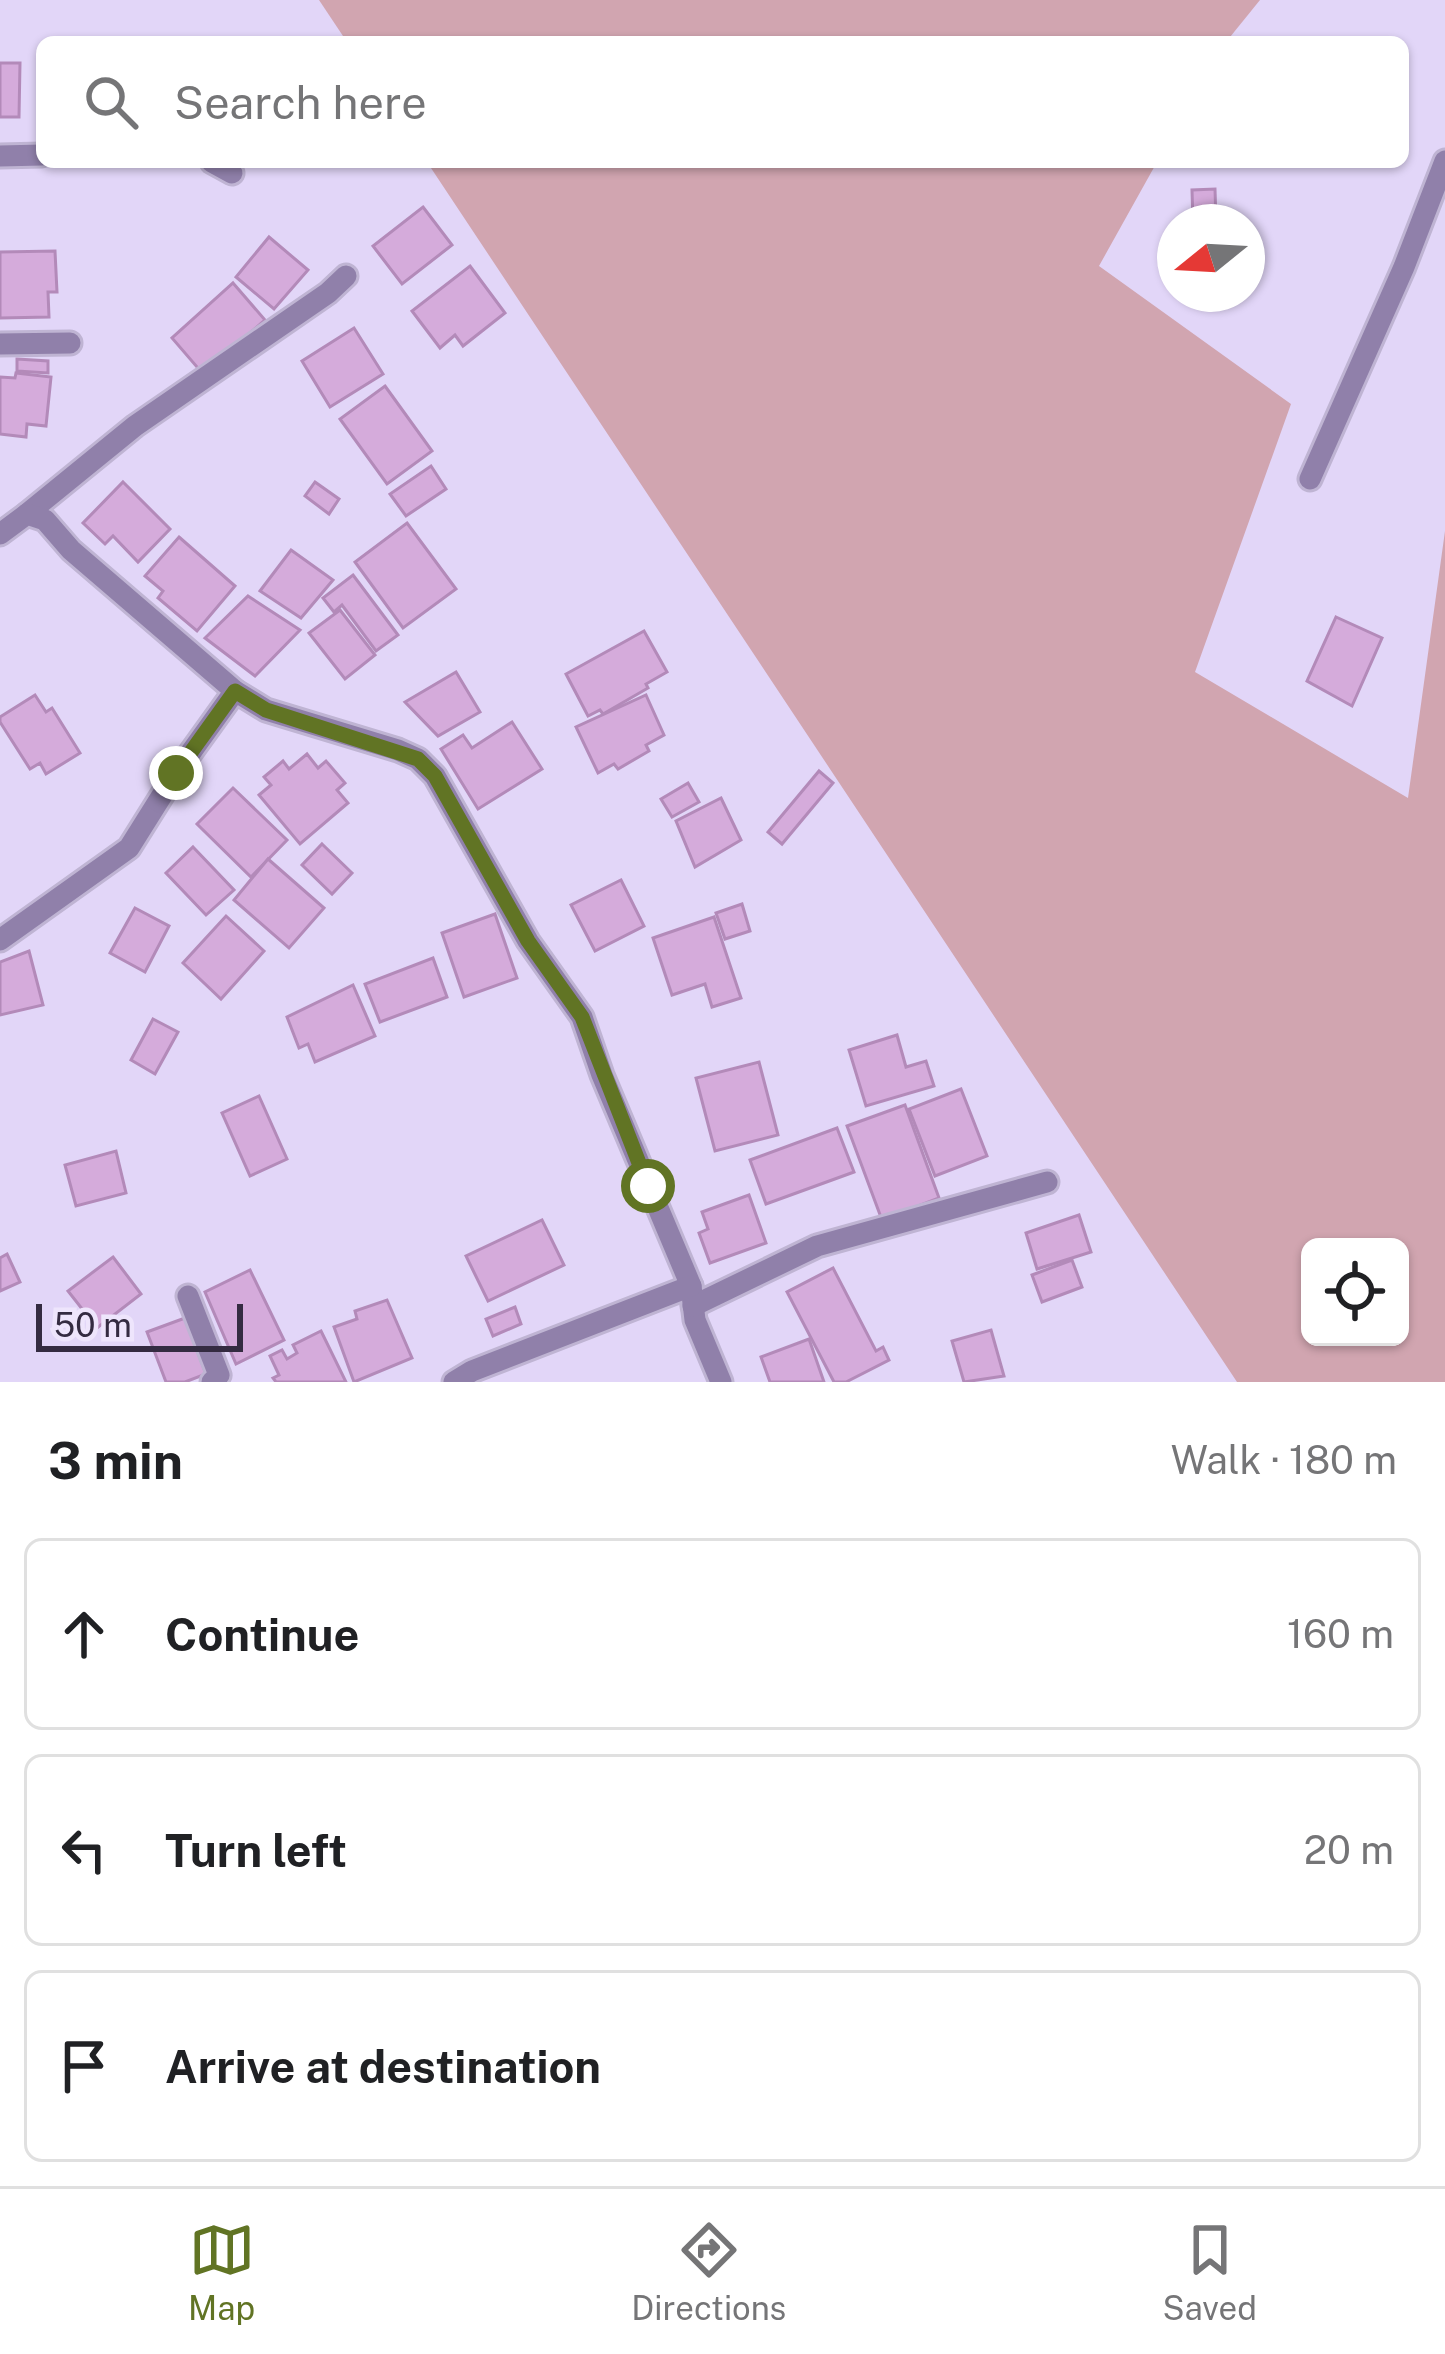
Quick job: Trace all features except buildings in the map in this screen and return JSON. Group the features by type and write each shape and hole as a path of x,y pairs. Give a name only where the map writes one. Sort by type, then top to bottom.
{"street":[{"path":"0,156 36,155"},
{"path":"1310,479 1404,267 1445,161"},
{"path":"0,535 135,426 346,276"},
{"path":"0,344 70,343"},
{"path":"26,514 45,520 71,550 235,691 266,710 398,750 418,759 435,776 528,941 582,1017 721,1382"},
{"path":"0,940 129,848 235,691"},
{"path":"454,1382 472,1371 692,1296 817,1246 1047,1182"},
{"path":"188,1296 218,1375 212,1382"}],"shaded area":[{"path":"319,0 1260,0 1231,36 343,36"},
{"path":"431,168 1154,168 1099,266 1291,404 1195,672 1408,798 1445,531 1445,1382 1237,1382"}],"route":[{"path":"176,773 235,691 266,710 418,759 435,776 528,941 582,1017 648,1186"}]}
